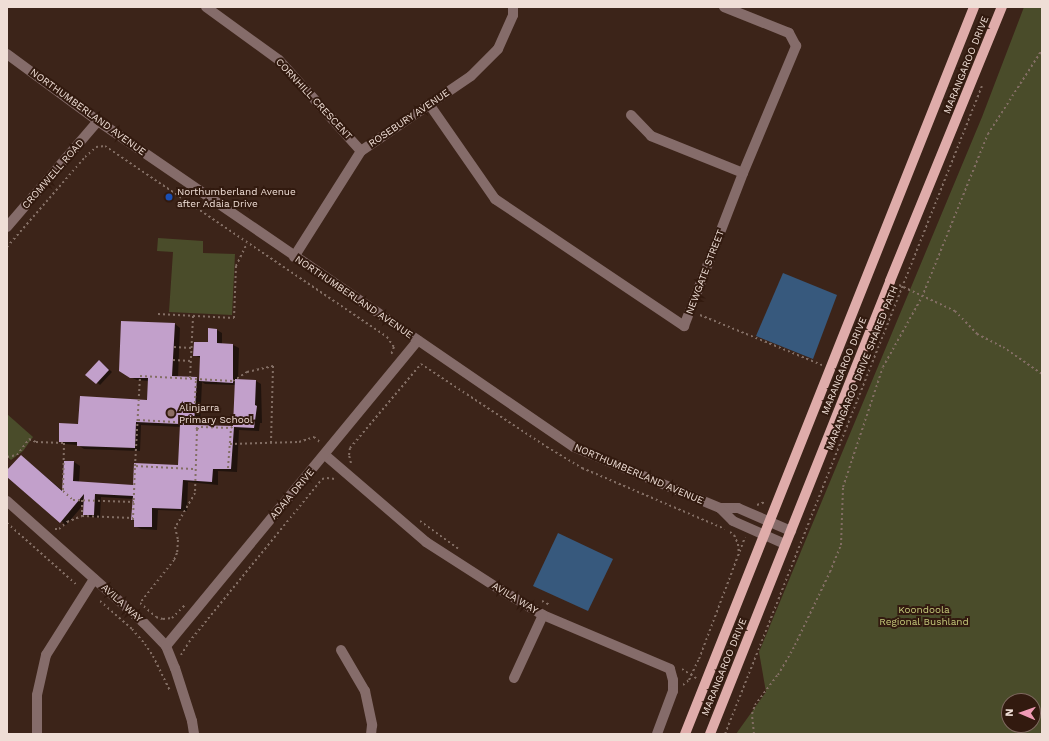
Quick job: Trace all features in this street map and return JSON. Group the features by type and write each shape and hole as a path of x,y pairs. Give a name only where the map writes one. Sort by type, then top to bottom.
{"main road":[{"name":"MARANGAROO DRIVE","path":"685,734 763,534 974,7"},
{"name":"MARANGAROO DRIVE","path":"710,734 890,281 1002,7"}],"street":[{"name":"ROSEBURY AVENUE","path":"294,257 361,151 471,76 498,49 513,15 514,7"},
{"name":"NEWGATE STREET","path":"430,104 495,199 684,326 743,173 796,46 789,33 724,7"},
{"name":"CORNHILL CRESCENT","path":"213,9 279,60 361,151"},
{"name":"NORTHUMBERLAND AVENUE","path":"7,54 98,121 294,257 574,447 720,508 733,521 785,544"},
{"path":"631,115 651,136 743,173"},
{"name":"CROMWELL ROAD","path":"7,227 98,121"},
{"name":"ADAIA DRIVE","path":"166,646 418,340"},
{"name":"AVILA WAY","path":"325,454 426,542 543,615 670,669 673,680 671,697 657,734"},
{"name":"AVILA WAY","path":"7,501 144,623 166,646 175,668 192,721 194,734"},
{"name":"NORTHUMBERLAND AVENUE","path":"720,508 738,508 791,531"},
{"path":"37,734 37,695 46,655 94,579"},
{"path":"514,678 543,615"},
{"path":"341,650 364,690 372,725 372,734"}],"path":[{"path":"754,734 752,714 755,705 778,675 795,645 841,545 843,487 883,367 922,297 988,134 1006,103 1042,50"},
{"name":"MARANGAROO DRIVE SHARED PATH","path":"725,734 749,677 799,546 984,81"},
{"path":"7,247 85,157 96,147 101,146 108,148 387,337 394,347 389,359"},
{"path":"158,314 234,318 236,266 247,242"},
{"path":"890,281 955,311 977,334 1003,347 1042,374"},
{"path":"690,311 830,369"},
{"path":"190,378 193,316"},
{"path":"174,347 191,348"},
{"path":"173,360 191,361"},
{"path":"352,465 349,455 350,448 422,364 547,447 582,468 719,526 734,535 738,544 739,555"},
{"path":"56,530 82,516 133,519 140,376 233,381 247,372 273,366 271,444"},
{"path":"169,619 156,617 140,603 174,560 177,552 178,540 174,527 195,493 197,429 194,423 196,379"},
{"path":"138,420 194,423"},
{"path":"228,468 231,428 235,424"},
{"path":"197,429 201,427 231,428"},
{"path":"230,444 299,442 314,437 321,442"},
{"path":"316,448 324,438"},
{"path":"7,457 17,455 29,440 36,442 64,443 63,491 74,500 134,502"},
{"path":"136,466 193,469"},
{"path":"178,659 189,642 322,479 329,478 338,480"},
{"path":"82,500 82,516"},
{"path":"415,517 463,552"},
{"path":"7,523 78,586"},
{"path":"671,697 691,676 739,555 748,528"},
{"path":"541,600 555,608"},
{"path":"100,601 132,629 145,644 160,668 172,695"},
{"path":"169,619 186,603"},
{"path":"169,619 171,624"},
{"path":"185,640 189,642"},
{"path":"680,668 691,676 705,682"},
{"path":"727,690 740,696"}],"green space":[{"name":"Koondoola Regional Bushland","path":"1024,7 1042,7 1042,734 736,734 766,692 759,652 982,117"},
{"path":"158,238 203,241 203,253 235,254 232,315 169,312 173,252 157,251"},
{"path":"7,414 33,437 23,451 11,460 7,457"}],"water":[{"path":"783,273 837,295 813,359 756,336"},
{"path":"558,533 613,559 588,611 533,586"}],"building":[{"path":"121,321 175,323 172,376 197,377 194,425 233,426 235,379 256,380 255,405 257,406 254,428 234,427 231,469 213,469 212,482 183,480 181,509 152,508 152,527 134,527 134,520 131,520 133,496 95,494 94,515 83,515 84,494 60,523 7,477 7,470 21,455 62,491 64,461 74,461 73,481 133,485 134,463 178,465 180,424 136,422 135,448 77,446 77,442 59,442 59,423 78,424 80,396 147,400 148,378 130,378 119,371"},
{"path":"208,328 217,329 217,343 233,344 233,383 199,381 200,356 193,356 194,342 208,342"},
{"path":"99,360 109,370 96,384 85,375"}],"place":[{"name":"Northumberland Avenue after Adaia Drive","path":"169,197"},
{"name":"Alinjarra Primary School","path":"171,413"}]}
